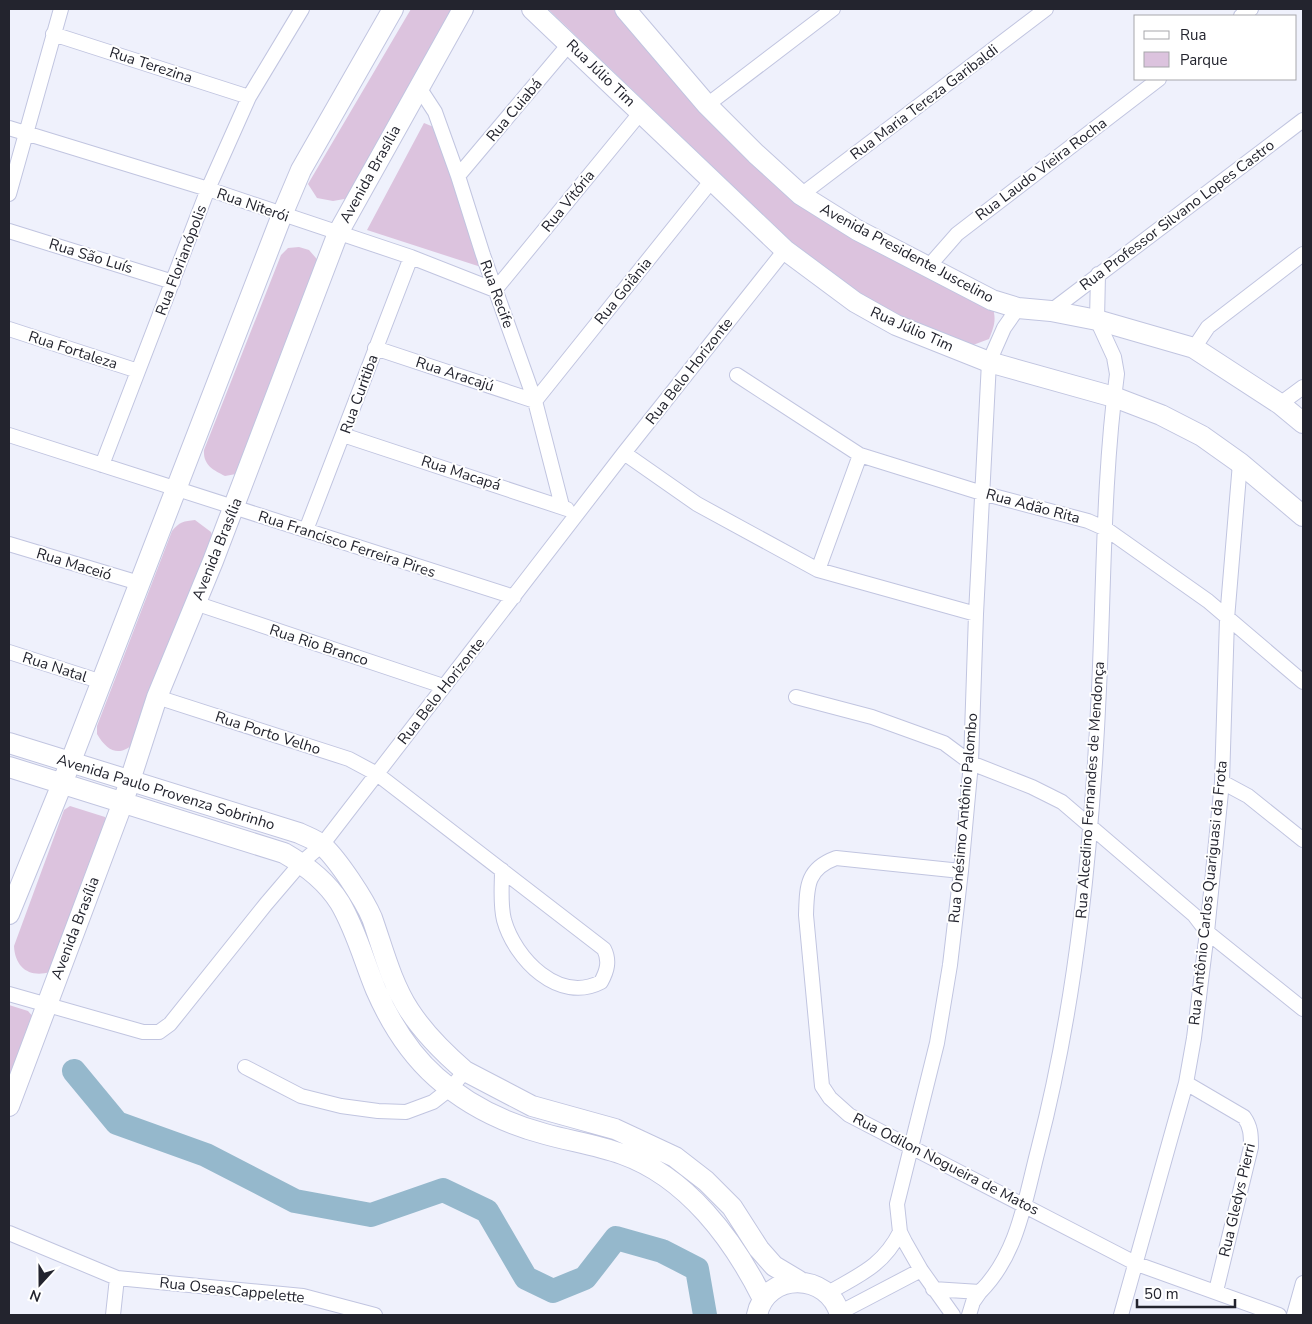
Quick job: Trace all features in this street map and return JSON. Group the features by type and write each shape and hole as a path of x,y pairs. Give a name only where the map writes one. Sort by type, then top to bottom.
{"main road":[{"path":"9,914 62,784 301,170 393,9"},
{"name":"Avenida Brasília","path":"9,1106 123,802 157,697 234,508 338,233 418,86 463,9"},
{"name":"Rua Júlio Tim","path":"532,9 570,43 785,250 856,302 896,325 990,362 1114,397 1161,415 1202,436 1240,462 1303,516"},
{"name":"Avenida Presidente Juscelino","path":"625,9 707,105 802,195 857,230 992,300 1018,308 1051,310 1098,320 1194,348 1280,404 1303,424"},
{"name":"Avenida Paulo Provenza Sobrinho","path":"9,742 300,833 322,845"},
{"name":"Avenida Paulo Provenza Sobrinho","path":"9,767 284,853 301,863 340,903 360,946 376,990 391,1020 412,1052 436,1077 481,1110 508,1122 622,1154 676,1184 697,1203 714,1223 751,1276 760,1307"},
{"path":"322,845 352,883 371,916 385,958 408,1009 428,1035 465,1071 532,1106 615,1129 675,1156 706,1181 732,1207 758,1249 774,1266 799,1281 810,1283 828,1294 839,1314"},
{"path":"760,1307 779,1286 799,1281"}],"street":[{"path":"9,194 61,9"},
{"name":"Rua Florianópolis","path":"102,465 208,189 250,96 302,9"},
{"path":"707,105 833,9"},
{"name":"Rua Maria Tereza Garibaldi","path":"802,195 1046,9"},
{"name":"Rua Terezina","path":"53,34 250,96"},
{"name":"Rua Cuiabá","path":"458,176 570,43"},
{"name":"Rua Laudo Vieira Rocha","path":"929,266 957,234 1158,80"},
{"name":"Rua Recife","path":"418,86 435,112 458,176 534,401 562,506"},
{"name":"Rua Vitória","path":"495,290 641,112"},
{"name":"Rua Professor Silvano Lopes Castro","path":"1051,310 1303,120"},
{"name":"Rua Niterói","path":"9,128 208,189 411,257 495,290"},
{"name":"Rua Goiânia","path":"534,401 712,180"},
{"name":"Rua São Luís","path":"9,231 173,282"},
{"name":"Rua Belo Horizonte","path":"46,1006 143,1032 159,1032 170,1024 301,863 322,845 624,453 785,250"},
{"path":"1194,348 1208,328 1303,254"},
{"name":"Rua Curitiba","path":"306,530 411,257"},
{"name":"Rua Alcedino Fernandes de Mendonça","path":"969,1315 972,1302 996,1277 1006,1259 1024,1204 1044,1129 1075,975 1090,829 1116,365 1098,320 1098,274"},
{"name":"Rua Onésimo Antônio Palombo","path":"953,1315 933,1289 900,1232 898,1204 937,1043 950,965 961,871 971,763 976,614 990,362 1004,328 1018,308"},
{"name":"Rua Fortaleza","path":"9,329 138,371"},
{"name":"Rua Aracajú","path":"375,348 534,401"},
{"name":"Rua Adão Rita","path":"737,375 860,454 982,493 1088,521 1106,529 1208,601 1303,682"},
{"path":"1280,404 1303,386"},
{"name":"Rua Francisco Ferreira Pires","path":"9,435 514,597"},
{"name":"Rua Macapá","path":"343,435 562,506 577,514"},
{"path":"624,453 697,504 818,570 976,614"},
{"path":"818,570 860,454"},
{"name":"Rua Antônio Carlos Quariguasi da Frota","path":"1121,1315 1137,1264 1186,1083 1207,932 1222,782 1227,618 1240,462"},
{"name":"Rua Maceió","path":"9,544 139,584"},
{"name":"Rua Rio Branco","path":"196,603 443,686"},
{"name":"Rua Natal","path":"9,652 102,682"},
{"name":"Rua Porto Velho","path":"157,697 349,759 377,774 502,870 604,949 608,956 601,982 583,989 561,986 544,977 519,951 504,919 502,870"},
{"path":"796,697 872,717 944,743 971,763 1032,787 1062,802 1090,829 1194,915 1207,932 1303,1009"},
{"path":"1222,782 1248,796 1303,840"},
{"name":"Rua Odilon Nogueira de Matos","path":"961,871 836,858 823,863 812,873 807,886 806,915 822,1086 830,1098 849,1115 1137,1264 1279,1315"},
{"path":"9,994 46,1006"},
{"path":"245,1067 301,1096 341,1106 378,1111 406,1112 433,1102 451,1088 465,1071"},
{"name":"Rua Gledys Pierri","path":"1186,1083 1244,1117 1249,1124 1252,1134 1251,1147 1216,1291"},
{"path":"828,1294 875,1265 891,1251 900,1232"},
{"name":"Rua OseasCappelette","path":"9,1233 117,1278 303,1296 375,1315"},
{"path":"839,1314 921,1270"},
{"path":"113,1315 117,1278"},
{"path":"1294,1315 1303,1282"},
{"path":"933,1289 980,1292"}],"green space":[{"path":"411,9 462,9 350,198 333,201 317,198 308,184"},
{"path":"548,9 623,9 761,167 992,306 994,323 989,339 973,345 901,320 862,296 802,252"},
{"path":"424,123 441,130 481,267 367,230"},
{"path":"299,247 309,250 322,265 236,474 225,476 207,463 204,450 281,255 288,248"},
{"path":"195,520 211,532 214,541 138,740 126,749 116,751 106,746 102,741 97,734 97,726 172,531 182,522"},
{"path":"70,806 105,817 110,824 50,972 36,974 25,970 17,960 14,946 64,810"},
{"path":"9,1005 28,1011 35,1019 9,1093"}],"waterway":[{"path":"74,1071 117,1123 206,1155 295,1201 371,1215 443,1190 487,1211 526,1278 553,1291 585,1278 616,1238 662,1251 697,1269 705,1315"}]}
